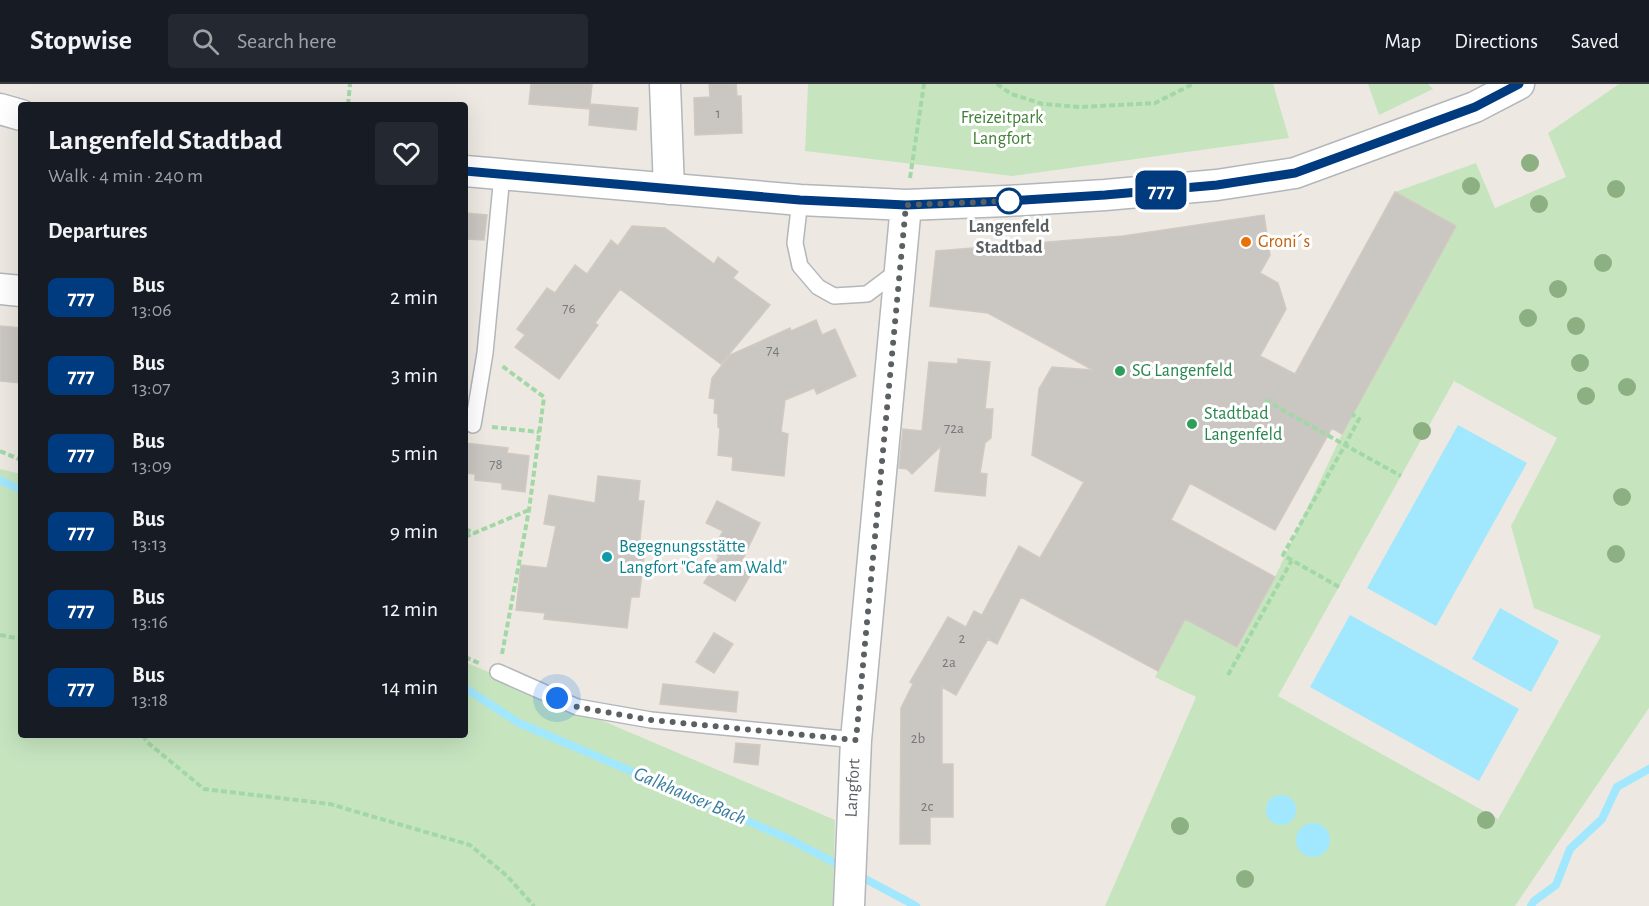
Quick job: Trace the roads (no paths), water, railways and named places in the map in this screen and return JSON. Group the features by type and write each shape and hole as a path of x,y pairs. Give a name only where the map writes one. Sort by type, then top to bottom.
{"street":[{"path":"665,84 669,189"},
{"path":"468,171 800,200 906,205 1105,195 1217,185 1295,173 1475,107 1519,84"},
{"path":"0,109 18,114"},
{"name":"Langfort","path":"849,906 856,740 906,205"},
{"path":"0,289 18,291"}],"lane":[{"path":"473,425 484,353 502,175"},
{"path":"800,200 795,243 800,266 818,287 834,296 867,294 899,270"},
{"path":"498,672 577,707 651,720 856,740"}],"water":[{"path":"1458,425 1527,463 1436,626 1367,588"},
{"path":"1500,608 1559,641 1531,692 1472,659"},
{"path":"1350,615 1519,709 1479,781 1310,687"},
{"path":"1281,795 1292,799 1296,810 1292,821 1281,825 1270,821 1266,810 1270,799"},
{"path":"1313,823 1325,828 1330,840 1325,852 1313,857 1301,852 1296,840 1301,828"}],"waterway":[{"name":"Galkhauser Bach","path":"0,480 18,489"},
{"name":"Galkhauser Bach","path":"468,690 519,723 787,838 843,867"},
{"path":"1531,906 1534,901 1556,885 1570,849 1602,819 1617,787 1649,769"},
{"name":"Galkhauser Bach","path":"856,874 916,906"}],"place":[{"name":"Langenfeld Stadtbad","path":"1009,201"},
{"name":"Groni´s","path":"1246,242"},
{"name":"SG Langenfeld","path":"1120,371"},
{"name":"Stadtbad Langenfeld","path":"1192,424"},
{"name":"Begegnungsstätte Langfort \"Cafe am Wald\"","path":"607,557"}],"park label":[{"name":"Freizeitpark Langfort","path":"1002,128"}]}
